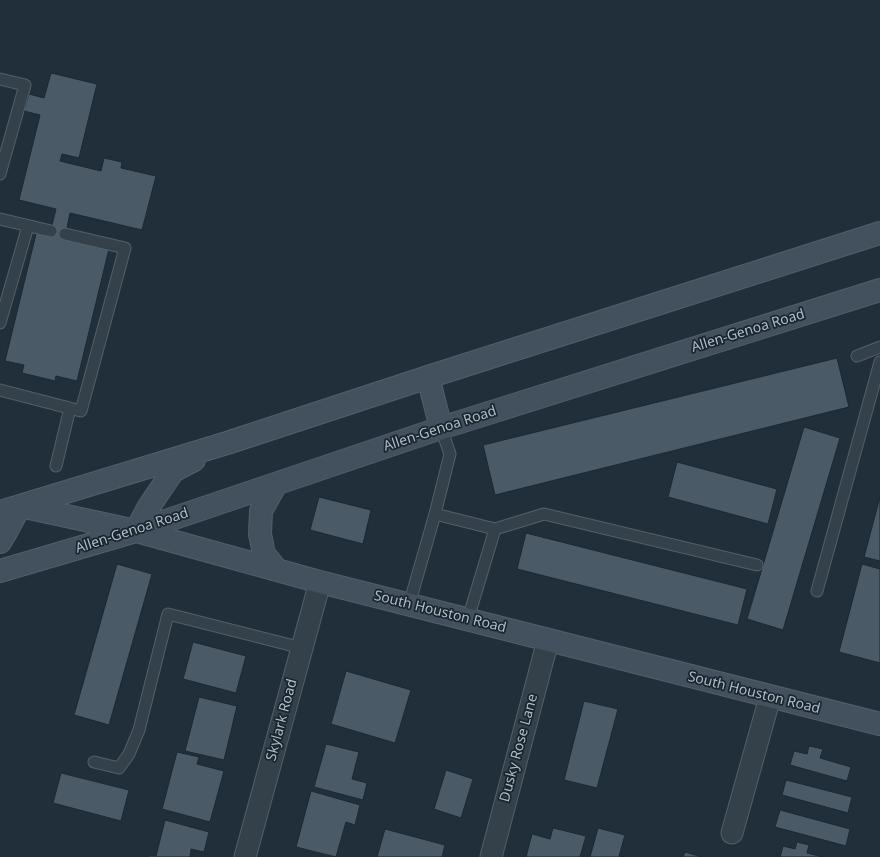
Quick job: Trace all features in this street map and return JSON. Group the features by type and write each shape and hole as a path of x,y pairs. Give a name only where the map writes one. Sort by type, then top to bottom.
{"main road":[{"path":"0,542 7,506 227,443 428,377 880,233"},
{"name":"Allen-Genoa Road","path":"0,571 136,531 441,428 880,290"},
{"path":"428,377 441,428"},
{"path":"136,531 149,506 173,471 227,443"},
{"path":"276,484 261,511 260,534 264,554 277,570"},
{"name":"South Houston Road","path":"7,506 136,531 320,582 880,724"}],"street":[{"name":"Skylark Road","path":"245,857 320,582"},
{"name":"Dusky Rose Lane","path":"491,857 548,640"},
{"path":"732,833 770,697"}],"lane":[{"path":"0,79 25,85 0,174"},
{"path":"0,219 51,231"},
{"path":"0,323 28,226"},
{"path":"0,390 81,411 125,248 65,234"},
{"path":"857,356 880,347"},
{"path":"817,591 880,362"},
{"path":"56,466 70,408"},
{"path":"409,605 435,514 450,454 441,428"},
{"path":"435,514 495,529 544,514 757,565"},
{"path":"468,619 495,529"},
{"path":"94,762 119,768 129,754 139,730 168,614 302,648"}],"building":[{"path":"51,73 97,84 79,158 62,154 60,161 101,171 104,158 122,162 121,168 156,176 142,230 70,213 65,238 109,249 77,381 56,376 55,381 22,373 24,365 5,361 37,230 50,233 56,209 19,200 40,115 24,111 29,94 44,98"},
{"path":"837,358 849,407 495,495 483,445"},
{"path":"804,427 840,438 783,630 747,619"},
{"path":"677,462 777,489 768,524 668,497"},
{"path":"319,497 371,510 363,544 310,530"},
{"path":"880,497 880,561 864,557"},
{"path":"526,533 747,589 738,625 517,569"},
{"path":"117,564 152,574 109,725 74,715"},
{"path":"862,564 880,569 880,663 839,652"},
{"path":"193,642 246,656 236,693 183,679"},
{"path":"346,671 411,690 395,743 331,724"},
{"path":"199,697 237,706 224,760 185,751"},
{"path":"584,701 618,709 597,788 564,780"},
{"path":"326,744 359,752 352,779 367,783 363,800 314,787"},
{"path":"809,746 823,749 820,758 851,767 847,781 790,765 794,751 807,754"},
{"path":"177,752 199,757 197,764 224,771 210,822 162,809"},
{"path":"446,770 473,779 461,818 434,809"},
{"path":"61,773 129,790 121,821 53,803"},
{"path":"786,780 852,797 848,813 782,795"},
{"path":"311,791 360,805 355,825 346,822 336,857 296,847"},
{"path":"780,810 850,829 846,846 775,827"},
{"path":"165,820 209,832 204,852 191,849 190,857 148,857 149,855 156,856"},
{"path":"553,828 586,836 580,857 526,857 532,834 550,839"},
{"path":"598,828 625,835 619,856 624,857 590,857"},
{"path":"385,829 445,845 442,857 377,857"},
{"path":"797,842 809,845 807,853 823,857 780,857 783,846 795,849"},
{"path":"685,852 702,857 683,857"}]}
